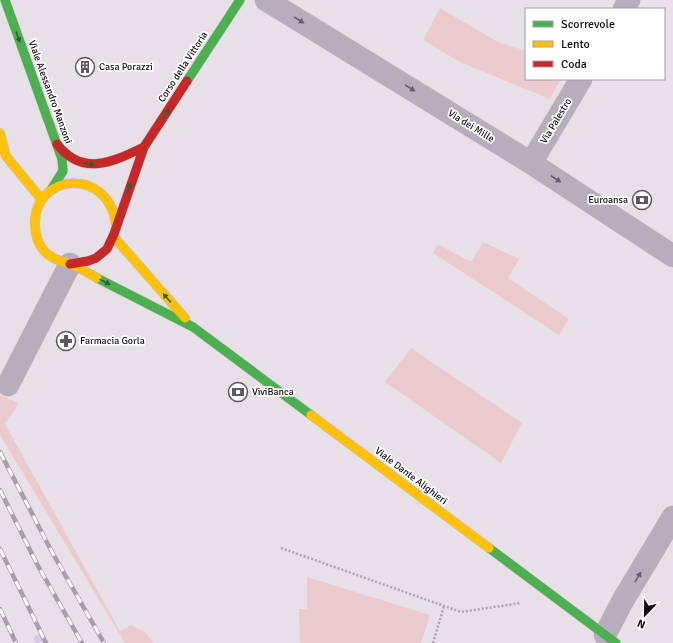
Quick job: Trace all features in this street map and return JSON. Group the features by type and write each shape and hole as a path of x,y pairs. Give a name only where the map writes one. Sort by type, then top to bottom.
{"main road":[{"name":"Viale Alessandro Manzoni","path":"5,0 62,159 62,171 51,190"},
{"name":"Corso della Vittoria","path":"116,225 144,147 240,0"},
{"path":"0,133 6,156 42,200"},
{"path":"57,144 67,156 81,162 96,165 111,162 144,147"},
{"path":"70,264 84,264 97,258 107,249 114,237 116,225 114,212 109,200 100,191 88,185 76,183 62,185 51,190 42,200 35,212 34,226 37,240 45,252 56,260 70,264 193,327"},
{"path":"114,237 193,327"},
{"name":"Viale Dante Alighieri","path":"193,327 608,640"}],"street":[{"name":"Via dei Mille","path":"266,0 531,163 673,256"},
{"name":"Via Palestro","path":"531,163 580,80"},
{"path":"8,385 70,264"},
{"path":"608,640 622,602 673,517"}],"path":[{"path":"281,548 461,612 524,602"},
{"path":"433,643 444,607"}],"shaded area":[{"path":"440,8 498,42 525,51 525,80 560,80 550,99 460,62 423,40"},
{"path":"483,242 519,259 508,278 569,319 559,335 433,253 438,244 471,262"},
{"path":"411,348 522,423 501,463 385,382"},
{"path":"0,395 19,403 5,424 120,631 131,625 146,633 154,643 125,643 0,435"},
{"path":"307,577 430,615 421,643 300,643 299,609 307,609"}],"railway":[{"path":"0,452 52,552 104,643"},
{"path":"0,490 38,566 82,643"},
{"path":"0,549 46,643"},
{"path":"0,609 16,643"}],"traffic: fast":[{"path":"5,0 62,159 63,171 51,190"},
{"path":"187,81 240,0"},
{"path":"97,278 193,327 311,415"},
{"path":"489,548 616,643"}],"traffic: slow":[{"path":"0,133 6,156 42,200"},
{"path":"97,278 77,267 54,258 45,252 37,239 35,224 38,207 46,194 58,186 72,183 87,185 100,193 110,206 116,225"},
{"path":"114,237 185,318"},
{"path":"311,415 489,548"}],"traffic: jam":[{"path":"70,264 96,258 107,249 114,234 144,147 187,81"},
{"path":"57,144 67,154 77,160 98,164 121,158 144,147"}],"place":[{"name":"Casa Porazzi","path":"85,67"},
{"name":"Euroansa","path":"642,200"},
{"name":"Farmacia Gorla","path":"66,341"},
{"name":"ViviBanca","path":"238,392"}]}
